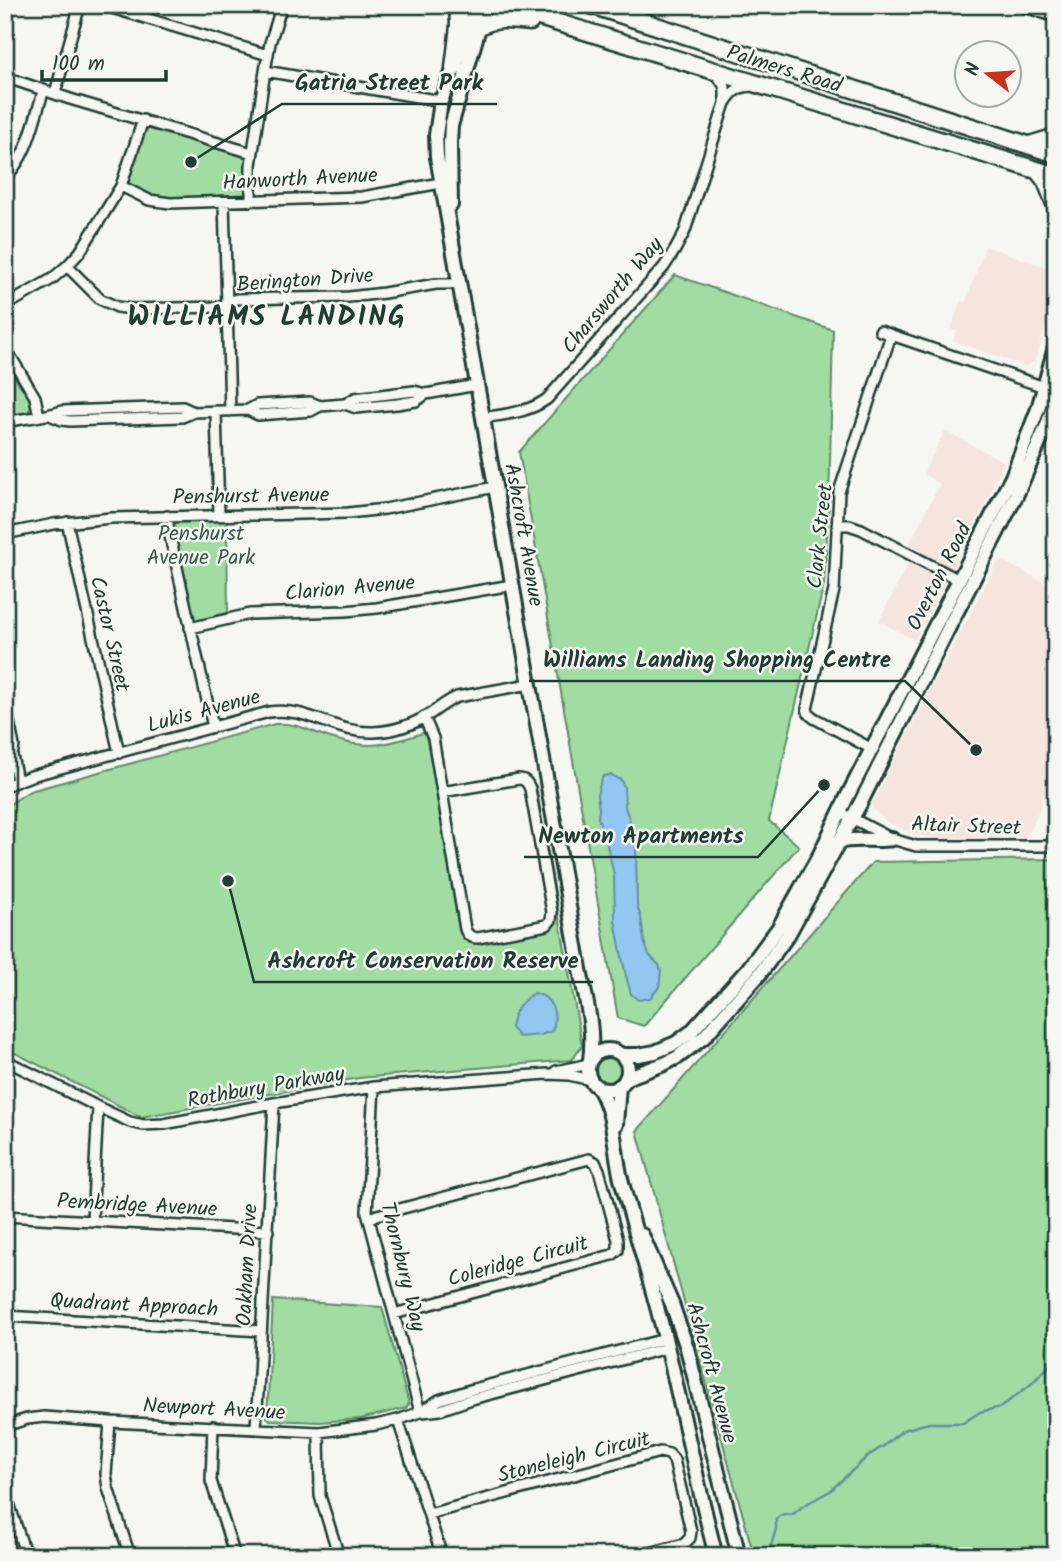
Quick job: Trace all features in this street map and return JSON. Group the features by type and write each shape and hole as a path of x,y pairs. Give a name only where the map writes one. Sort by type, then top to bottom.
{"highway":[{"path":"454,68 460,26 458,5"},
{"name":"Palmers Road","path":"500,5 1056,176"},
{"name":"Palmers Road","path":"590,5 1056,154"},
{"path":"480,26 487,22 513,19 567,25"},
{"path":"1030,145 1056,137"},
{"path":"1038,171 1046,181 1056,206"}],"main road":[{"name":"Ashcroft Avenue","path":"476,5 441,100 436,135 441,183 590,1015 593,1042 589,1062"},
{"name":"Ashcroft Avenue","path":"450,226 451,126 488,5"},
{"name":"Overton Road","path":"622,1082 678,1057 704,1037 782,946 838,842 872,749 1012,477 1038,409 1050,389 1056,344"},
{"name":"Overton Road","path":"616,1052 647,1054 664,1049 691,1032 758,958 774,935 819,856 846,815 861,802 1016,496 1056,397"},
{"path":"838,842 892,839"},
{"name":"Ashcroft Avenue","path":"590,1015 603,1040 616,1052"},
{"path":"598,1052 616,1052 627,1066 622,1082 607,1090 594,1084 588,1072 589,1062 598,1052"},
{"name":"Ashcroft Avenue","path":"614,1141 622,1082"},
{"name":"Ashcroft Avenue","path":"594,1084 607,1104 621,1179 666,1344 716,1556"},
{"name":"Ashcroft Avenue","path":"629,1206 657,1268 687,1348 739,1556"},
{"path":"666,1344 672,1346 677,1338 678,1320"}],"street":[{"path":"55,93 80,5"},
{"path":"102,5 268,55"},
{"path":"251,201 252,153 268,55 282,5"},
{"path":"1019,5 1056,17"},
{"path":"715,70 725,87 725,103"},
{"path":"265,71 441,100"},
{"path":"5,78 252,153"},
{"path":"725,103 738,88 763,85"},
{"path":"5,178 21,159 30,139 44,90"},
{"name":"Charsworth Way","path":"483,418 530,409 547,399 670,258 685,231 725,103"},
{"path":"5,306 52,279 87,242 121,186 144,120"},
{"name":"Hanworth Avenue","path":"121,186 144,198 162,202 224,202 362,197 441,183"},
{"path":"224,202 230,411"},
{"name":"Berington Drive","path":"67,266 105,303 139,309 218,307 236,299 368,295 459,279"},
{"path":"880,331 1050,389"},
{"name":"Clark Street","path":"872,749 814,718 808,714 807,709 834,590 838,496 891,335"},
{"path":"5,347 35,397 39,416"},
{"path":"5,422 62,411 183,407 194,412 230,411 248,410 257,405 310,402 320,406 345,404 355,398 414,391 426,394 477,385"},
{"path":"216,411 219,515"},
{"name":"Penshurst Avenue","path":"5,534 67,522 111,518 348,513 385,509 495,487"},
{"path":"167,516 213,727"},
{"name":"Castor Street","path":"67,522 118,753"},
{"path":"837,525 861,529 959,580"},
{"name":"Clarion Avenue","path":"190,628 250,614 377,608 513,585"},
{"name":"Lukis Avenue","path":"5,786 18,780 276,711 304,714 343,729 383,731 400,728 424,717 457,697 530,684"},
{"path":"5,702 14,746 12,755"},
{"path":"424,717 433,738 442,792 465,929 467,934 478,938 547,925 552,912 528,783 519,779 442,792"},
{"path":"5,743 12,755 18,780"},
{"name":"Altair Street","path":"846,815 907,845 1056,846"},
{"name":"Rothbury Parkway","path":"5,1060 98,1107 143,1125 163,1124 374,1087 548,1074 569,1075 594,1084"},
{"name":"Rothbury Parkway","path":"548,1074 589,1062"},
{"name":"Thornbury Way","path":"374,1087 367,1205 420,1412"},
{"name":"Oakham Drive","path":"256,1428 274,1103"},
{"path":"92,1221 98,1107"},
{"name":"Coleridge Circuit","path":"369,1219 589,1159 595,1162 599,1170 618,1240 618,1250 612,1255 394,1314"},
{"name":"Pembridge Avenue","path":"5,1216 268,1231"},
{"name":"Quadrant Approach","path":"5,1316 261,1331"},
{"name":"Newport Avenue","path":"5,1426 27,1419 44,1418 319,1432 376,1425 420,1412 439,1400 666,1344"},
{"path":"398,1420 442,1556"},
{"path":"110,1422 106,1474 108,1488 130,1556"},
{"path":"213,1426 211,1481 235,1556"},
{"path":"319,1432 320,1496 339,1556"},
{"name":"Stoneleigh Circuit","path":"429,1514 665,1453 674,1460 691,1531 690,1538 684,1544 638,1556"},
{"path":"5,1491 26,1556"}],"shaded area":[{"path":"985,246 1052,269 1044,331 1035,361 1026,366 953,341 956,331 951,329 961,301 966,302"},
{"path":"945,431 1004,462 984,507 915,640 879,621 912,556 905,552 940,484 923,474"},
{"path":"999,559 1056,589 1056,774 1026,837 935,838 911,834 886,821 872,805"}],"green space":[{"path":"149,126 243,154 247,160 247,192 242,198 173,200 150,197 129,186 128,181 143,131"},
{"path":"675,275 833,330 829,505 824,584 769,821 799,846 644,1026 618,1018 519,452"},
{"path":"5,358 16,380 28,395 31,407 28,412 5,417"},
{"name":"Penshurst Avenue Park","path":"227,520 228,615 198,621 192,617 172,525 178,521"},
{"path":"275,724 298,726 359,745 392,742 426,732 463,936 475,943 550,929 556,923 533,787 536,786 582,1046 572,1060 359,1078 141,1117 5,1048 5,807 30,791"},
{"path":"1056,859 1056,1556 754,1556 637,1131 873,862"},
{"path":"608,1057 617,1061 621,1070 617,1079 608,1083 599,1079 595,1070 599,1061"},
{"path":"273,1300 382,1307 409,1404 406,1408 360,1419 319,1422 270,1420 267,1417"}],"water":[{"path":"611,775 621,780 624,787 625,807 636,849 637,906 644,941 649,955 661,971 659,987 650,998 638,1000 631,994 625,972 615,921 614,875 598,818 597,795 600,783 603,776"},
{"path":"534,993 545,998 552,1007 555,1019 552,1031 519,1037 511,1028 513,1017 521,1004"}],"waterway":[{"path":"768,1556 778,1517 783,1514 792,1515 830,1491 868,1456 903,1430 929,1423 963,1423 980,1412 1001,1407 1030,1385 1056,1359"}],"place":[{"name":"Gatria Street Park","path":"191,162"},
{"name":"Williams Landing Shopping Centre","path":"976,750"},
{"name":"Newton Apartments","path":"824,785"},
{"name":"Ashcroft Conservation Reserve","path":"228,881"}],"district":[{"name":"WILLIAMS LANDING","path":"267,317"}]}
